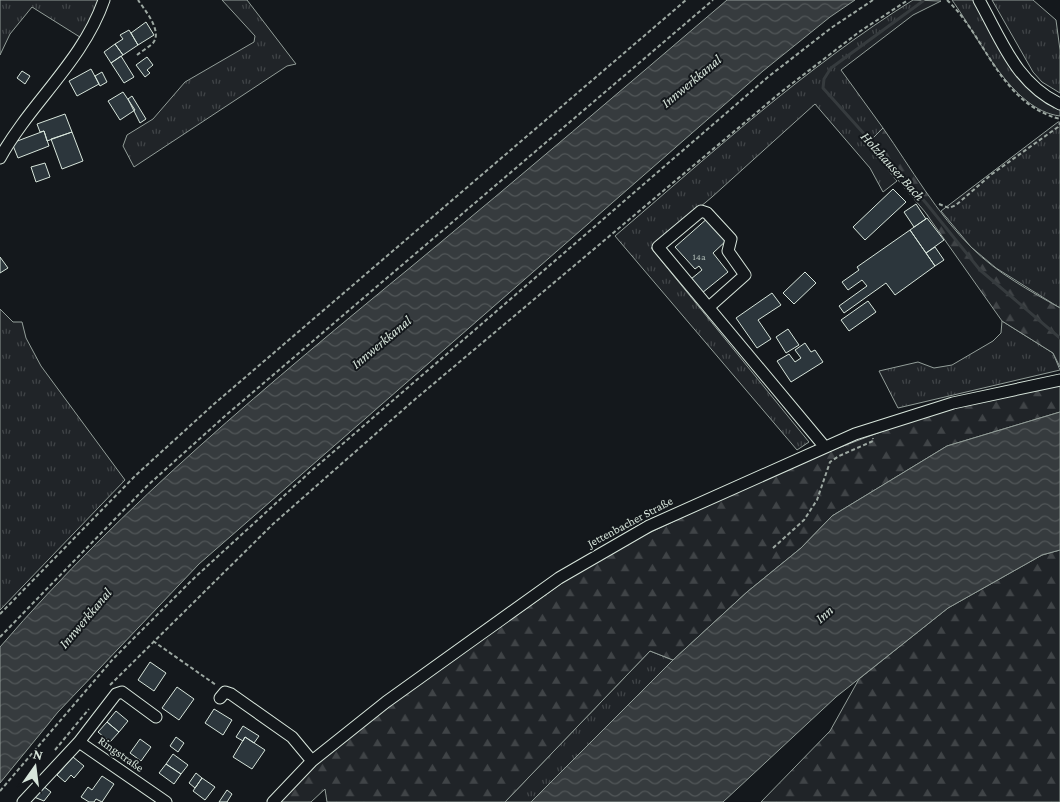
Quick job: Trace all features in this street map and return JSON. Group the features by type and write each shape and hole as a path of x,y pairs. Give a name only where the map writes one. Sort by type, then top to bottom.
{"street":[{"path":"0,158 28,114 81,49 92,31 104,0"},
{"path":"979,0 1019,72 1034,89 1060,104"},
{"path":"708,307 745,275 728,251 731,239 707,213 701,211 658,247 708,307 824,446"},
{"name":"Jettenbacher Straße","path":"274,802 312,761 380,707 559,578 649,526 824,446 872,428 953,403 1060,380"},
{"path":"79,742 116,694 122,692 156,717"},
{"path":"222,695 292,737 312,761"},
{"name":"Ringstraße","path":"23,802 79,742 166,802"}],"path":[{"path":"137,55 154,42 156,37 156,30 138,0"},
{"path":"0,614 136,475 207,410 686,0"},
{"path":"0,637 147,486 225,416 713,0"},
{"path":"0,792 113,660 192,580 246,529 369,420 768,77 831,28 873,0"},
{"path":"107,689 153,641 273,524 413,402 781,92 859,32 908,0"},
{"path":"947,0 995,69 1017,96 1039,112 1060,119"},
{"path":"939,204 949,208 956,205 992,174 1058,127 1060,123"},
{"path":"773,548 804,520 817,500 830,462 873,441 872,428"},
{"path":"153,641 222,695"},
{"path":"55,751 90,709"}],"green space":[{"path":"0,0 101,0 83,39 32,7 10,34 0,55"},
{"path":"222,0 247,0 296,64 287,66 134,167 123,146 127,135 153,119 185,82 254,42 255,36"},
{"path":"913,0 941,1 913,15 841,70 883,128 873,138 870,147 897,181 883,192 870,168 815,104 712,197 651,248 809,442 797,450 615,236 797,82 873,26"},
{"path":"952,0 974,0 999,48 1018,77 1044,101 1060,109 1060,116 1042,111 1011,86 997,69"},
{"path":"992,0 1033,0 1056,20 1060,50 1060,93 1042,82 1033,72"},
{"path":"1060,122 1060,308 996,268 971,247 941,211"},
{"path":"883,128 936,206 959,235 982,257 1003,273 1060,308 1060,367 1053,353 1002,321 925,212 870,147 873,138"},
{"path":"0,309 13,322 22,322 26,338 41,366 125,480 0,610"},
{"path":"1002,321 1053,353 1060,370 898,408 879,371 918,362 934,368 952,365 993,341 1001,333"},
{"path":"1060,385 1060,412 947,446 832,516 801,548 747,592 673,660 650,651 505,802 327,802 325,789 311,802 280,802 323,758 369,720 565,581 636,539 801,462 918,418 986,400"},
{"path":"1060,550 1060,802 761,802 830,731 859,679 948,608 1042,555"},
{"path":"650,651 673,660 531,802 505,802"}],"water":[{"name":"Innwerkkanal","path":"727,0 855,0 830,17 763,71 199,564 58,712 0,783 0,647 47,594 147,494 253,399 534,165"},
{"name":"Inn","path":"1060,412 1060,550 1042,555 948,608 836,697 723,802 531,802 673,660 747,592 801,548 832,516 947,446"}],"building":[{"path":"146,22 154,35 138,45 131,33"},
{"path":"129,30 138,45 123,55 115,44 123,39 120,35"},
{"path":"115,44 123,55 111,63 104,52"},
{"path":"121,56 134,77 124,83 111,63"},
{"path":"147,57 153,65 147,70 150,73 145,77 136,65"},
{"path":"91,69 99,84 77,96 69,81"},
{"path":"22,71 30,76 25,84 17,78"},
{"path":"102,72 107,82 100,86 95,76"},
{"path":"123,92 135,110 120,120 108,101"},
{"path":"132,96 146,119 140,123 128,99"},
{"path":"65,114 72,132 47,141 44,131 40,132 37,124"},
{"path":"44,131 49,146 18,158 12,143"},
{"path":"72,132 83,161 62,169 51,139"},
{"path":"45,163 50,177 36,182 31,167"},
{"path":"893,189 906,202 865,240 853,227"},
{"path":"916,204 926,219 914,227 904,212"},
{"path":"709,217 728,239 713,253 728,272 702,293 691,279 702,270 699,266 695,269 675,247"},
{"path":"927,218 944,240 926,253 910,230"},
{"path":"910,230 935,266 895,295 886,283 844,313 839,306 867,286 862,280 848,290 842,282 859,270 857,267"},
{"path":"935,247 944,260 935,266 926,253"},
{"path":"0,257 8,268 0,273"},
{"path":"805,272 816,283 794,304 783,293"},
{"path":"772,293 781,305 758,320 771,339 757,348 736,318"},
{"path":"868,301 876,312 849,331 841,320"},
{"path":"788,329 799,345 786,353 776,337"},
{"path":"805,343 811,352 815,350 823,362 791,382 777,361 789,354 795,362 801,358 795,350"},
{"path":"150,662 166,673 154,691 138,680"},
{"path":"177,687 194,699 179,720 162,708"},
{"path":"214,709 232,720 223,735 205,723"},
{"path":"116,711 128,721 119,732 107,722"},
{"path":"107,722 119,732 110,742 98,732"},
{"path":"243,726 259,736 254,743 245,737 243,741 236,737"},
{"path":"176,737 184,743 178,752 170,746"},
{"path":"245,737 265,750 252,769 233,757"},
{"path":"140,739 151,747 141,761 130,753"},
{"path":"173,754 188,765 181,774 166,764"},
{"path":"73,757 84,766 74,778 71,775 65,782 57,775"},
{"path":"166,764 181,774 174,784 159,773"},
{"path":"196,773 202,778 195,788 189,783"},
{"path":"102,776 114,784 102,802 96,799 94,802 89,802 81,797 88,787 92,790"},
{"path":"202,778 215,787 205,800 193,791"},
{"path":"43,786 51,792 44,801 34,797"},
{"path":"227,790 232,794 227,802 219,802"}],"waterway":[{"name":"Holzhauser Bach","path":"923,1 831,68 824,79 823,88 926,203 980,270 1060,338"}]}
